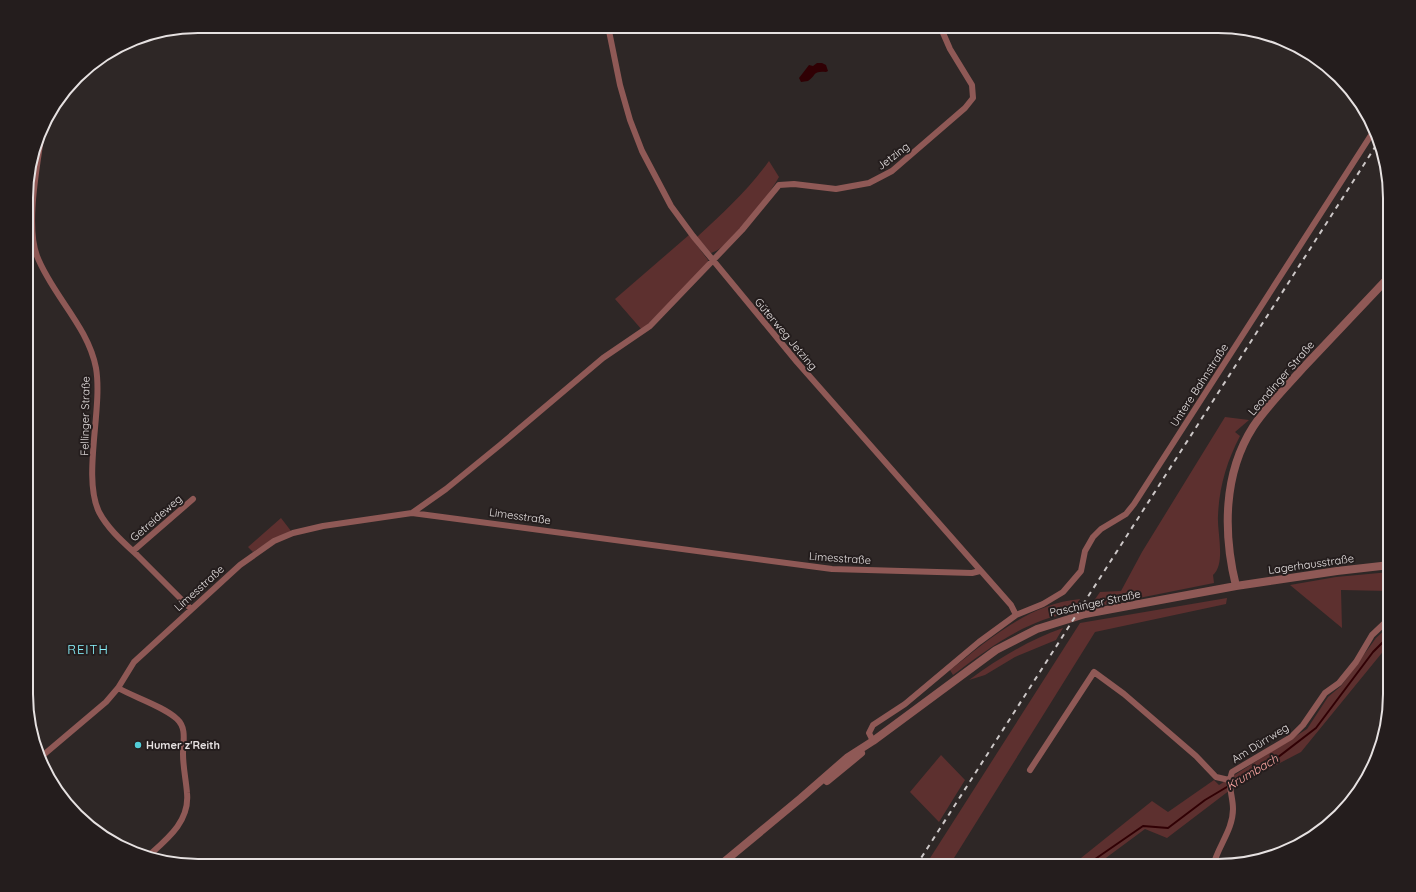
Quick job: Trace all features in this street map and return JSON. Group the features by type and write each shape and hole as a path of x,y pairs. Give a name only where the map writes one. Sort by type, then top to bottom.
{"street":[{"name":"Güterweg Jetzing","path":"610,33 625,102 642,151 671,206 714,261 841,414 1011,605 1016,615"},
{"name":"Jetzing","path":"714,261 779,185 794,184 836,189 869,183 892,171 965,108 973,98 972,85 950,49 943,33"},
{"name":"Untere Bahnstraße","path":"873,741 870,733 873,725 905,704 979,642 1016,615 1050,600 1069,586 1081,571 1085,551 1093,536 1101,529 1126,514 1134,504 1370,136"},
{"name":"Fellinger Straße","path":"39,154 33,211 34,245 45,273 91,351 96,368 97,385 93,481 94,497 98,511 108,526 190,608"},
{"path":"412,513 446,489 500,445 602,358 650,326 714,261"},
{"name":"Leondinger Straße","path":"1236,586 1228,535 1228,499 1235,468 1248,436 1272,402 1383,283"},
{"name":"Getreideweg","path":"133,551 193,499"},
{"name":"Limesstraße","path":"45,754 106,702 118,688 134,662 190,608 255,553 283,537 331,525 412,513 832,569 972,573 980,571"},
{"name":"Lagerhausstraße","path":"1236,586 1383,566"},
{"name":"Paschinger Straße","path":"727,859 801,798 852,762 873,741 991,654 1037,628 1085,614 1236,586"},
{"name":"Am Dürrweg","path":"1216,859 1232,819 1233,809 1229,780 1232,772 1291,737 1303,725 1325,693 1338,684 1356,662 1372,635 1383,625"},
{"path":"1030,770 1094,672 1124,694 1196,756 1216,777 1229,780"},
{"path":"118,688 169,713 180,722 184,733 183,754 188,795 186,810 176,829 152,852"}],"shaded area":[{"path":"817,63 826,65 828,71 817,73 808,81 801,82 799,78 809,65 813,66"},
{"path":"769,161 779,177 774,185 758,208 738,232 719,249 711,253 697,237 744,191"},
{"path":"689,235 708,260 707,265 642,330 615,299"},
{"path":"1225,417 1249,420 1235,432 1240,436 1231,455 1222,485 1218,516 1220,556 1217,570 1213,575 1214,583 1089,608 1100,592 1121,591 1142,552"},
{"path":"281,518 291,531 273,539 253,552 248,547"},
{"path":"1383,573 1383,591 1341,590 1342,628 1290,585 1336,577"},
{"path":"1227,598 1226,604 1095,632 953,859 929,859 1080,623"},
{"path":"1080,599 1073,613 1043,620 1031,625 996,644 953,675 950,670 995,635 1027,615 1061,602"},
{"path":"1063,628 1056,640 1015,657 985,675 969,680 1014,650"},
{"path":"1383,632 1383,652 1301,752 1234,787 1167,838 1145,829 1104,859 1080,859 1152,801 1168,812 1214,780 1219,785 1307,729 1328,697 1341,686 1376,638"},
{"path":"941,755 965,780 939,822 910,792"}],"waterway":[{"name":"Krumbach","path":"1095,859 1143,826 1168,828 1205,800 1247,775 1264,768 1316,728 1373,652 1383,642"}],"railway":[{"path":"920,859 1375,148"}],"place":[{"name":"Humer z'Reith","path":"138,745"}],"district":[{"name":"REITH","path":"88,649"}]}
